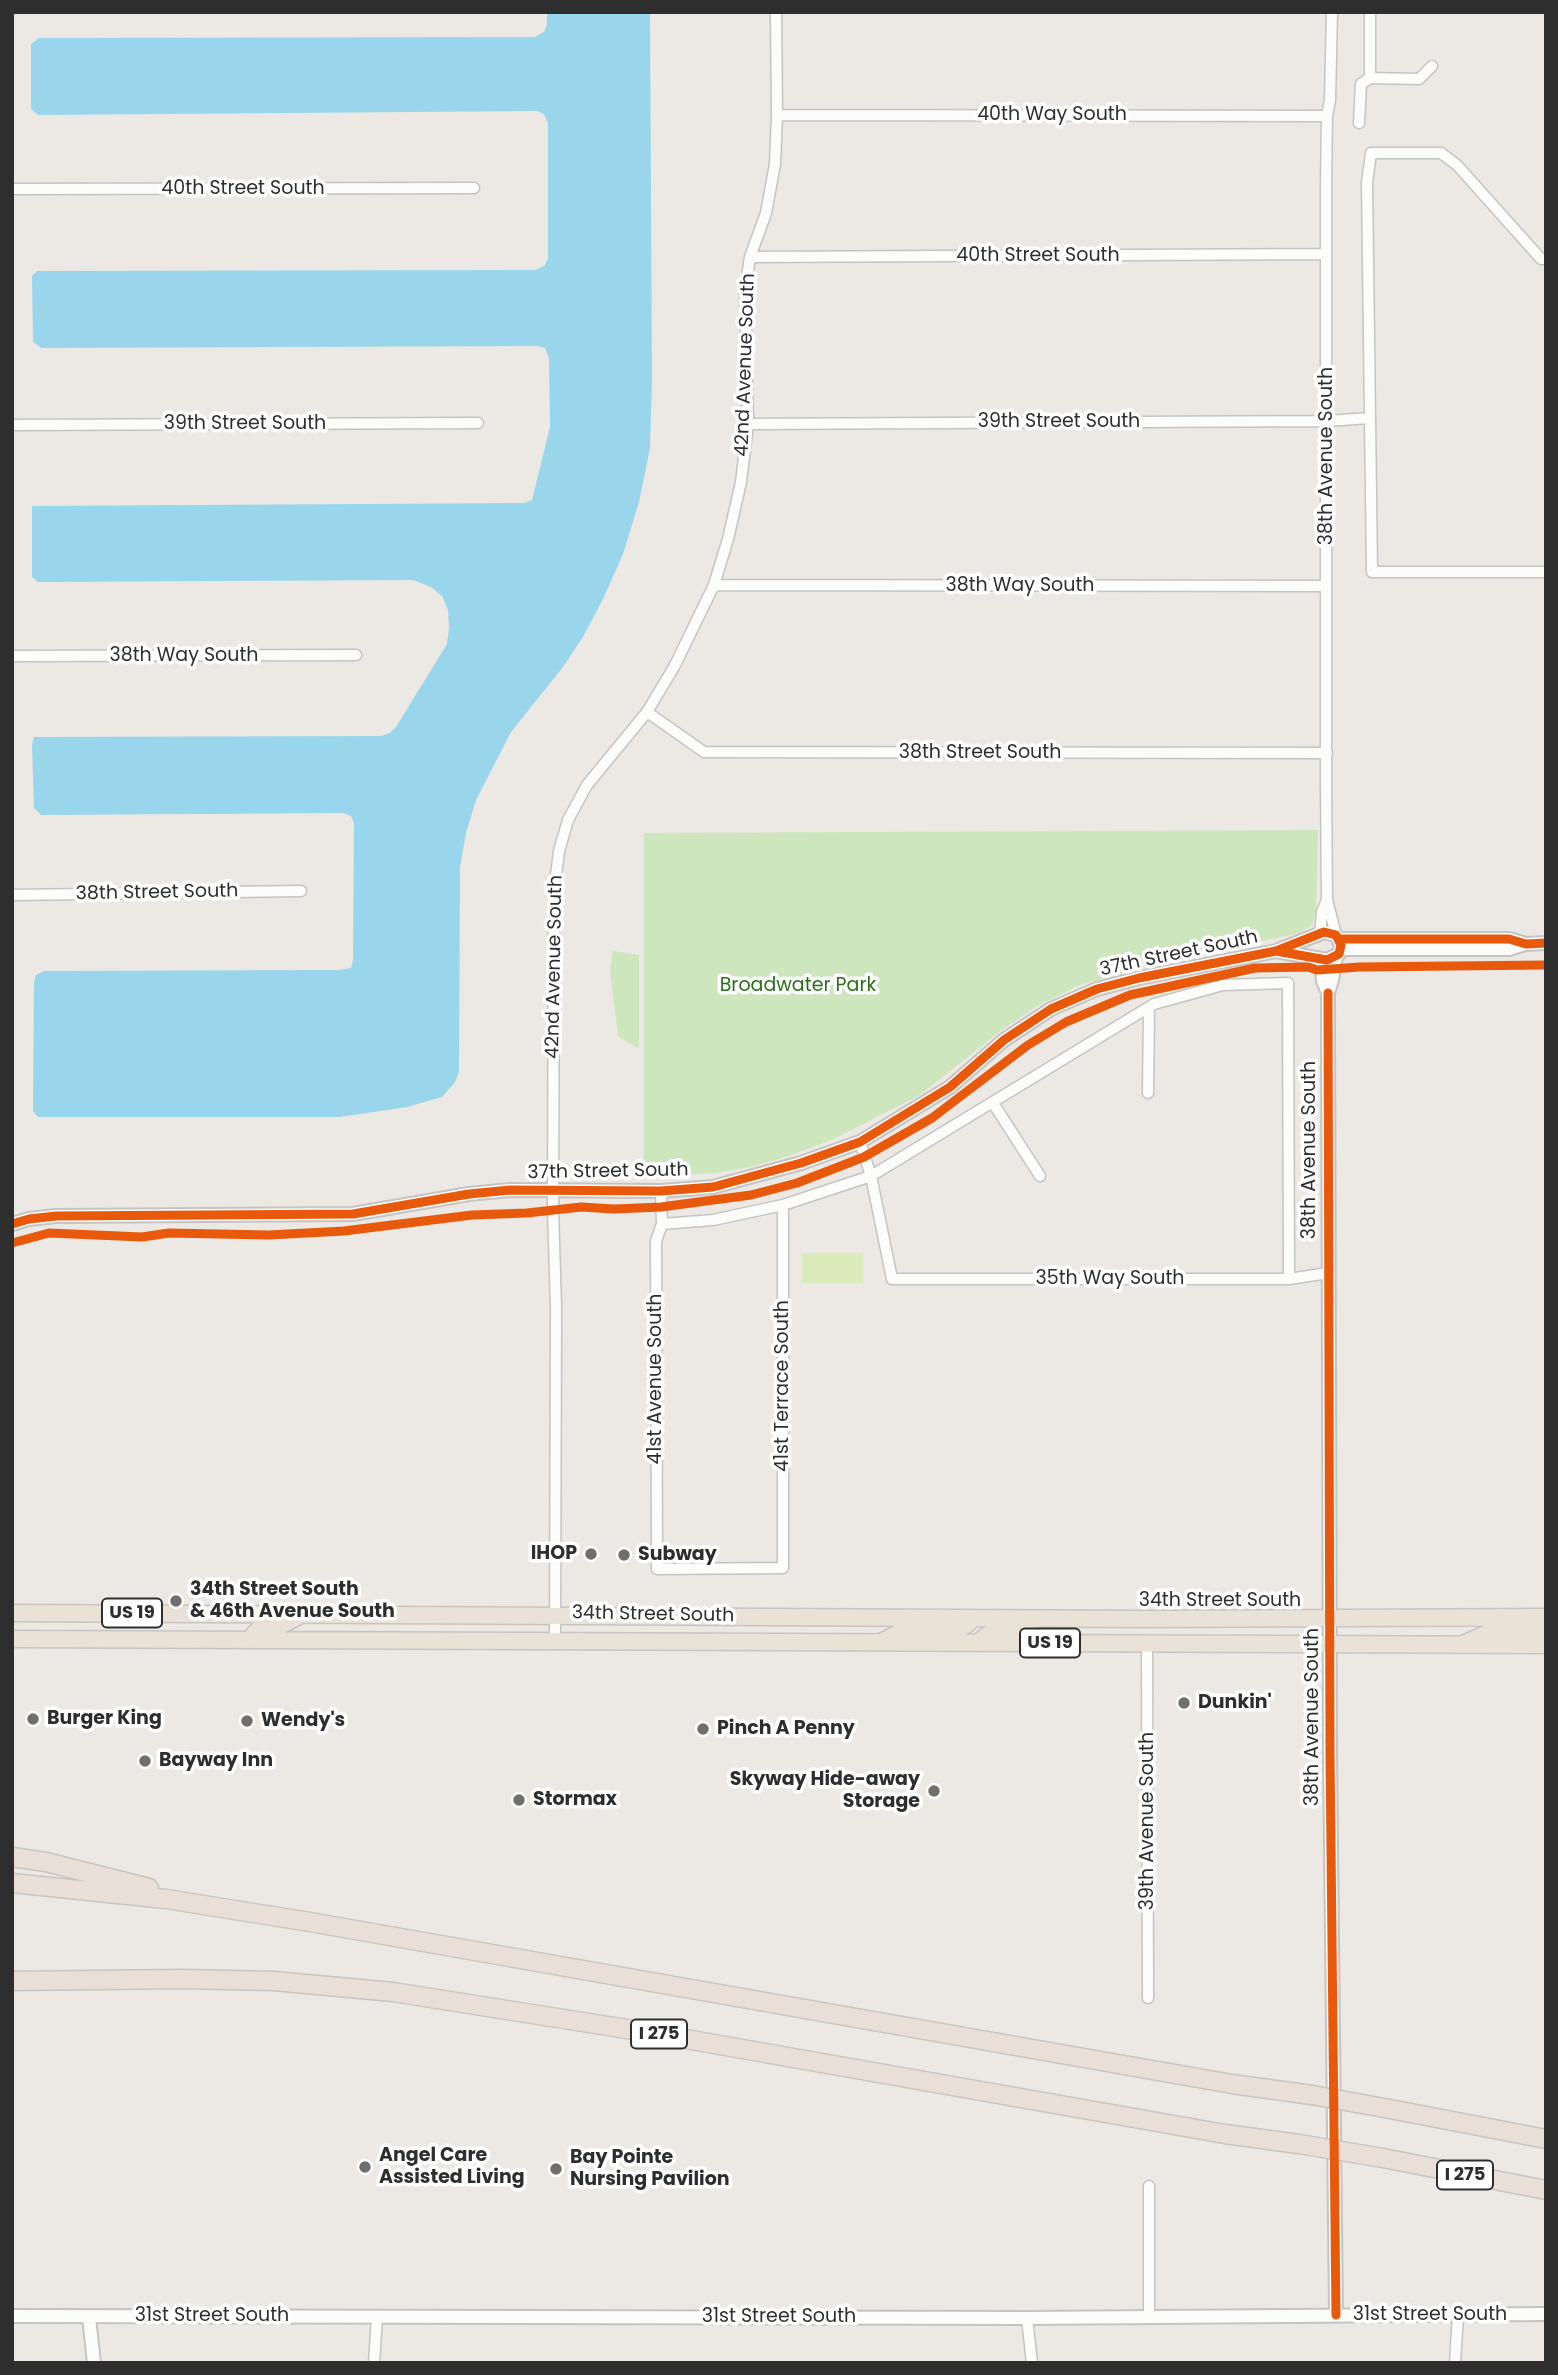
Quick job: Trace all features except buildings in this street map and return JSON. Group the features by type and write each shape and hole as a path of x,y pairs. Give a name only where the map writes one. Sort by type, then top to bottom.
{"highway":[{"name":"34th Street South","path":"12,1613 976,1618 1546,1617"},
{"path":"196,1639 217,1629 243,1627 248,1624 251,1614"},
{"path":"253,1639 259,1629 280,1626 304,1614"},
{"path":"878,1643 906,1629 961,1628 976,1618"},
{"path":"977,1643 996,1629 1036,1629 1066,1618"},
{"path":"1460,1646 1476,1636 1488,1633 1546,1632"},
{"name":"34th Street South","path":"12,1639 555,1639 1546,1645"},
{"path":"12,1857 46,1862 241,1911"},
{"path":"12,1883 166,1899 241,1911 1218,2082 1312,2095 1546,2138"},
{"name":"I 275","path":"12,1981 182,1979 274,1982 393,1992 646,2032 1225,2134 1384,2158 1546,2190"},
{"path":"12,1989 41,1981"}],"street":[{"name":"42nd Avenue South","path":"555,1639 556,1307 552,1210 554,891 559,851 568,820 587,785 647,712 674,667 714,585 729,539 741,482 747,424 745,291 750,257 766,213 775,164 776,12"},
{"name":"38th Avenue South","path":"1332,12 1330,100 1327,116 1326,586 1327,900 1338,945 1328,993 1336,2315"},
{"path":"1370,12 1370,78"},
{"path":"1359,122 1361,83 1370,78 1419,79 1432,66"},
{"name":"40th Way South","path":"777,115 1327,116"},
{"path":"1543,259 1457,164 1441,153 1371,153 1367,183 1372,572 1546,572"},
{"name":"40th Street South","path":"12,189 474,188"},
{"name":"40th Street South","path":"750,257 1326,254"},
{"name":"39th Street South","path":"747,424 1327,421 1370,418"},
{"name":"39th Street South","path":"12,425 478,422"},
{"name":"38th Way South","path":"714,585 1326,586"},
{"name":"38th Way South","path":"12,656 356,655"},
{"name":"38th Street South","path":"647,712 704,752 1327,753"},
{"name":"38th Street South","path":"12,895 301,891"},
{"name":"38th Avenue South","path":"1318,936 1327,900"},
{"path":"1329,932 1338,945 1327,960 1320,958 1313,945 1318,936 1329,932"},
{"name":"37th Street South","path":"12,1224 56,1216 353,1214 469,1194 510,1190 661,1191 713,1187 801,1163 860,1142 950,1087 1004,1041 1051,1009 1097,989 1276,951 1318,936"},
{"path":"1338,945 1509,939 1526,944 1546,943"},
{"name":"37th Street South","path":"1276,951 1320,958"},
{"name":"38th Avenue South","path":"1320,958 1323,981 1328,993"},
{"path":"662,1224 713,1220 783,1205 871,1176 1154,1003 1223,985 1288,982 1289,1279"},
{"path":"1148,1093 1149,1007"},
{"path":"993,1103 1040,1175"},
{"path":"860,1142 871,1176"},
{"name":"35th Way South","path":"871,1176 892,1279 1289,1279 1328,1273"},
{"name":"41st Avenue South","path":"657,1569 656,1241 662,1224 661,1191"},
{"name":"41st Terrace South","path":"657,1569 783,1568 783,1205"},
{"name":"39th Avenue South","path":"1147,1644 1148,1998"},
{"path":"1149,2186 1149,2316"},
{"path":"1455,2363 1458,2314"},
{"name":"31st Street South","path":"12,2316 1027,2318 1546,2314"},
{"path":"89,2316 94,2363"},
{"path":"374,2363 377,2316"},
{"path":"1027,2318 1032,2363"}],"green space":[{"name":"Broadwater Park","path":"1318,830 1316,912 1312,925 1299,933 1135,969 1080,985 1037,1006 999,1032 920,1095 834,1139 786,1157 717,1173 644,1173 644,833"},
{"path":"613,951 639,955 639,1049 618,1036 610,970"},
{"path":"802,1253 863,1253 863,1283 802,1283"}],"water":[{"path":"547,12 650,12 650,448 639,502 623,554 604,597 563,667 511,732 476,800 460,867 459,1072 455,1082 442,1097 407,1107 340,1117 38,1117 33,1111 36,975 44,971 351,968 354,823 351,816 343,813 41,815 34,808 34,737 381,736 396,727 447,644 449,628 448,610 442,596 431,587 413,580 38,582 32,577 32,506 524,503 532,500 550,427 549,358 545,348 538,346 42,348 33,342 32,276 37,271 535,270 544,266 548,259 548,123 544,114 537,111 38,115 31,109 31,44 39,38 535,37 544,32"}],"cycle path":[{"path":"12,1224 56,1216 353,1214 469,1194 510,1190 661,1191 713,1187 801,1163 860,1142 950,1087 1004,1040 1051,1009 1097,989 1276,951 1324,932 1336,935 1341,945 1339,954 1327,960 1276,951"},
{"path":"1339,939 1509,939 1526,944 1546,943"},
{"path":"12,1243 49,1233 142,1237 169,1233 269,1235 344,1231 472,1215 581,1207 661,1207 751,1195 797,1183 864,1157 932,1118 1028,1045 1066,1022 1130,995 1255,968 1308,967 1317,970 1546,965"},
{"path":"1328,993 1330,1753 1336,2315"}],"place":[{"name":"IHOP","path":"591,1554"},
{"name":"Subway","path":"624,1555"},
{"name":"34th Street South & 46th Avenue South","path":"176,1601"},
{"name":"Dunkin'","path":"1184,1703"},
{"name":"Burger King","path":"33,1719"},
{"name":"Wendy's","path":"247,1721"},
{"name":"Pinch A Penny","path":"703,1729"},
{"name":"Bayway Inn","path":"145,1761"},
{"name":"Skyway Hide-away Storage","path":"934,1791"},
{"name":"Stormax","path":"519,1800"},
{"name":"Angel Care Assisted Living","path":"365,2167"},
{"name":"Bay Pointe Nursing Pavilion","path":"556,2169"}]}
